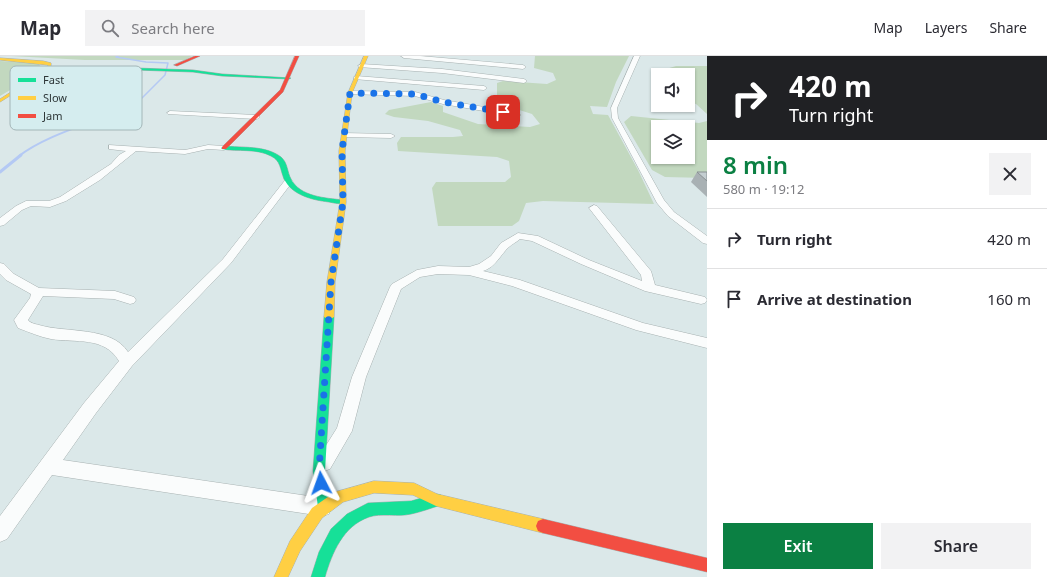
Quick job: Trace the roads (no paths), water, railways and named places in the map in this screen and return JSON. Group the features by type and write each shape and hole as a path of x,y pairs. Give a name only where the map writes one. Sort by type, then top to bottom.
{"main road":[{"path":"168,67 198,56"},
{"path":"224,148 282,91 296,56"},
{"path":"325,507 319,471 331,282 343,202 342,151 350,93 366,56"},
{"path":"0,58 67,66"},
{"path":"0,58 43,62 50,64 50,66"},
{"path":"142,67 168,67 222,75 288,78"},
{"path":"0,101 10,94"},
{"path":"0,107 10,101"},
{"path":"224,148 263,152 277,157 286,168 289,181 292,186 307,194 343,202"},
{"path":"281,577 295,546 317,513 340,497 374,487 414,489 436,500 707,565"},
{"path":"318,577 324,557 336,534 352,519 368,510 411,508 436,500"}],"street":[{"path":"404,56 523,67"},
{"path":"637,56 614,108 615,118 660,201 671,214 707,241"},
{"path":"361,66 442,71 524,81"},
{"path":"356,78 484,88"},
{"path":"350,93 415,94 443,102 518,115"},
{"path":"170,113 257,117"},
{"path":"345,135 391,136"},
{"path":"112,147 185,152 208,147 224,148"},
{"path":"0,223 19,208 30,203 50,204 59,201 97,178 134,149"},
{"path":"0,532 90,408 127,362 227,261 289,181"},
{"path":"594,208 647,274 649,288"},
{"path":"469,271 483,267 495,258 505,245 518,236 534,238 585,262 649,288 701,300"},
{"path":"0,267 5,277 37,292 114,295 130,300"},
{"path":"319,471 344,431 359,377 396,287 417,274 438,270 469,271 516,283 641,327 707,343"},
{"path":"37,292 36,299 21,320 23,325 51,334 82,336 104,341 119,349 127,362"},
{"path":"47,466 325,507"}],"waterway":[{"path":"118,56 116,57 146,62 168,63 165,75 142,98"},
{"path":"19,156 37,144 69,130"},
{"path":"0,172 21,155"}]}
